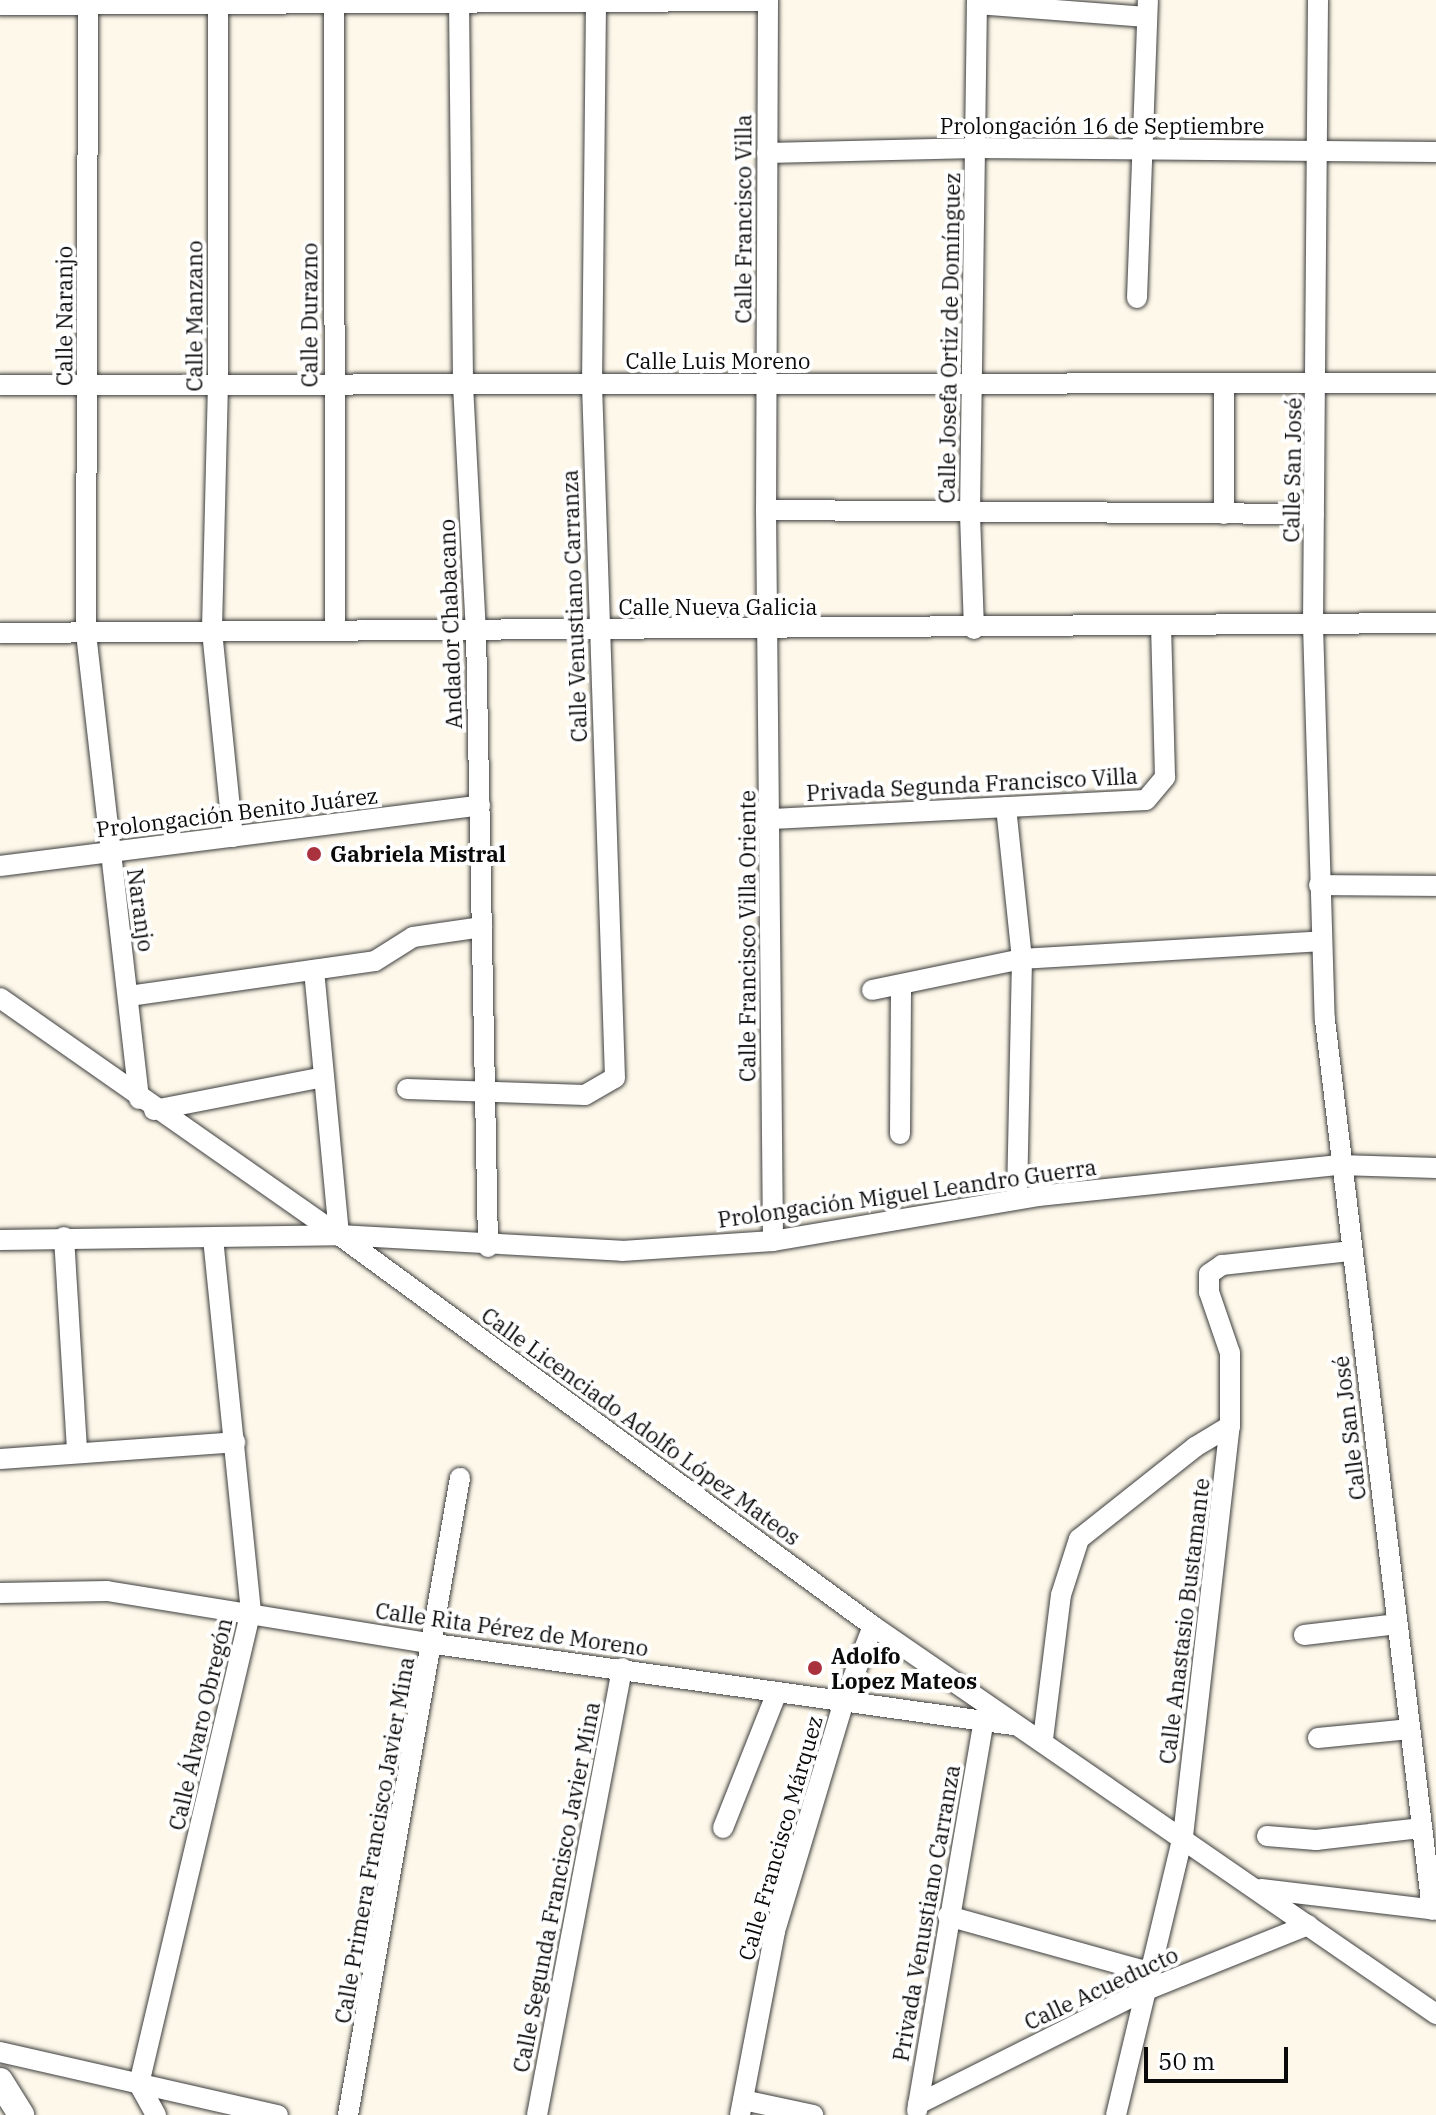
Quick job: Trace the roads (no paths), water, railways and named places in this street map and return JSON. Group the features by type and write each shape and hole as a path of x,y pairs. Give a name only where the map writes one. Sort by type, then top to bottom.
{"street":[{"name":"Calle San José","path":"1318,0 1314,151 1318,383 1313,625 1321,941 1339,1165 1434,1910"},
{"name":"Andador Chabacano","path":"459,1 463,385 476,631 488,1089 488,1247"},
{"name":"Calle Venustiano Carranza","path":"488,1089 585,1095 615,1078 597,632 592,385 596,1"},
{"path":"0,5 88,2 768,1"},
{"name":"Calle Francisco Villa","path":"768,1 766,510 769,630"},
{"name":"Calle Naranjo","path":"86,633 88,2"},
{"name":"Calle Manzano","path":"218,2 218,383 212,631 233,837"},
{"name":"Calle Durazno","path":"334,2 335,629"},
{"path":"977,2 1147,9 1137,298"},
{"name":"Calle Josefa Ortiz de Domínguez","path":"974,629 970,514 977,2"},
{"name":"Prolongación 16 de Septiembre","path":"767,153 976,148 1436,152"},
{"name":"Calle Luis Moreno","path":"0,385 88,382 463,385 1436,383"},
{"path":"1224,384 1224,514"},
{"path":"766,510 970,514 1314,514"},
{"name":"Calle Nueva Galicia","path":"0,633 335,629 597,632 1436,623"},
{"name":"Privada Segunda Francisco Villa","path":"772,819 1146,800 1165,777 1161,626"},
{"name":"Calle Francisco Villa Oriente","path":"769,630 773,1241"},
{"name":"Naranjo","path":"86,633 108,853 146,1104"},
{"name":"Prolongación Benito Juárez","path":"0,866 480,805"},
{"path":"1006,807 1022,959 1017,1199"},
{"path":"1319,885 1436,886"},
{"path":"129,996 375,961 413,937 482,927"},
{"path":"872,990 1022,959 1321,941"},
{"path":"314,970 339,1235"},
{"path":"900,1134 901,986"},
{"name":"Calle Licenciado Adolfo López Mateos","path":"0,998 146,1104 339,1235 873,1626 1017,1725 1043,1739 1436,2014"},
{"path":"146,1104 324,1077"},
{"path":"407,1089 488,1089"},
{"name":"Prolongación Miguel Leandro Guerra","path":"0,1240 339,1235 488,1247 622,1251 773,1241 1017,1199 1339,1165 1436,1168"},
{"path":"64,1237 77,1451"},
{"name":"Calle Álvaro Obregón","path":"139,2084 251,1612 213,1239"},
{"name":"Calle Anastasio Bustamante","path":"1116,2115 1183,1836 1230,1426 1230,1353 1209,1292 1209,1274 1222,1265 1351,1251"},
{"path":"1043,1739 1061,1595 1079,1539 1195,1447 1230,1426"},
{"path":"0,1459 77,1451 235,1442"},
{"name":"Calle Primera Francisco Javier Mina","path":"348,2115 435,1644 460,1478"},
{"name":"Calle Rita Pérez de Moreno","path":"0,1593 107,1591 435,1644 1017,1725"},
{"path":"1304,1635 1397,1624"},
{"name":"Calle Francisco Márquez","path":"742,2107 775,1931 844,1701 873,1626"},
{"name":"Calle Segunda Francisco Javier Mina","path":"537,2115 622,1668"},
{"path":"723,1828 777,1692"},
{"name":"Privada Venustiano Carranza","path":"917,2109 984,1720"},
{"path":"1318,1738 1410,1729"},
{"path":"1267,1836 1316,1840 1422,1828"},
{"path":"1257,1889 1434,1910"},
{"path":"948,1916 1147,1982"},
{"name":"Calle Acueducto","path":"917,2109 1147,1982 1308,1925"},
{"path":"0,2052 278,2115"},
{"path":"0,2081 21,2115"},
{"path":"139,2084 156,2115"},
{"path":"742,2107 813,2115"}],"place":[{"name":"Gabriela Mistral","path":"314,854"},
{"name":"Adolfo Lopez Mateos","path":"815,1668"}]}
